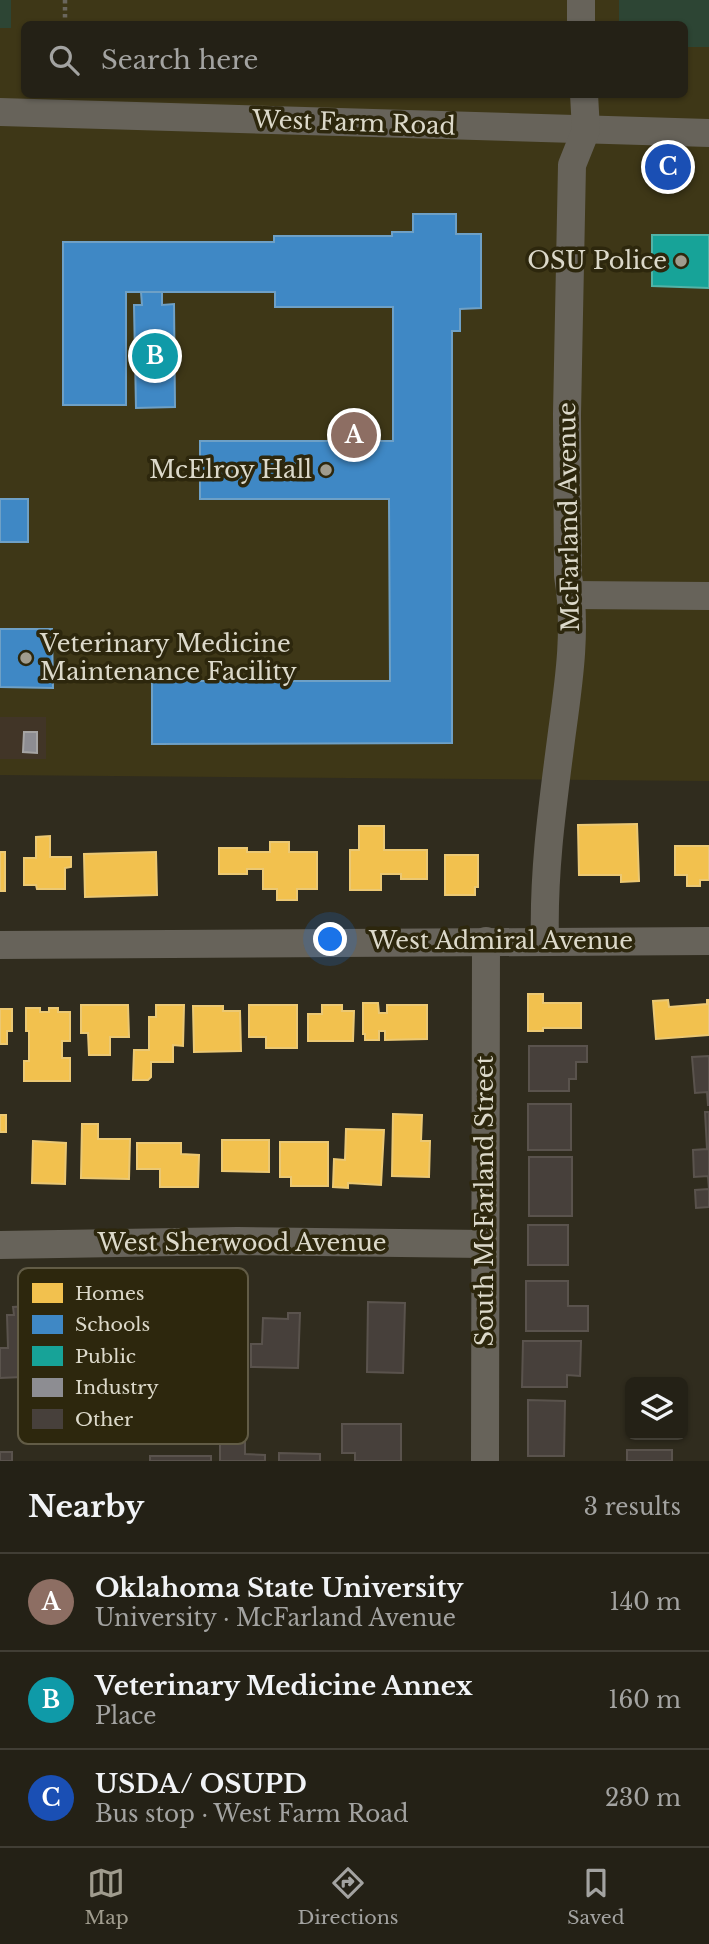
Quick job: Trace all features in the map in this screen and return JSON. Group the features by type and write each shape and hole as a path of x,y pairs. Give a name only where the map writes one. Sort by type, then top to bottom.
{"street":[{"path":"581,0 581,21"},
{"name":"McFarland Avenue","path":"545,941 544,874 567,699 572,634 568,576 567,414 572,165 586,130 584,98"},
{"name":"West Farm Road","path":"0,112 709,133"},
{"path":"571,595 709,596"},
{"name":"South McFarland Street","path":"485,1461 486,941"},
{"name":"West Admiral Avenue","path":"0,945 709,941"},
{"name":"West Sherwood Avenue","path":"0,1245 237,1241 484,1244"}],"path":[{"path":"65,0 65,21"}],"shaded area":[{"path":"0,0 709,0 709,781 0,775"},
{"path":"0,717 46,717 46,759 0,759"}],"green space":[{"path":"0,0 11,0 11,28 0,28"},
{"path":"619,0 709,0 709,47 688,47 688,21 619,21"}],"building: Homes":[{"path":"637,824 639,881 621,882 621,875 579,875 578,825"},
{"path":"359,826 384,826 384,850 427,850 427,879 401,879 401,874 381,874 381,890 350,890 350,850 359,850"},
{"path":"50,836 50,857 71,857 71,867 65,868 65,889 37,889 36,885 24,885 24,858 36,858 36,837"},
{"path":"270,842 289,842 289,852 317,852 317,889 297,889 297,900 277,900 277,889 263,889 263,869 247,869 247,874 219,874 219,848 247,848 247,852 270,852"},
{"path":"675,846 709,846 709,880 700,880 700,886 687,886 687,875 675,875"},
{"path":"0,852 5,852 5,891 0,891"},
{"path":"156,852 157,895 85,897 84,854"},
{"path":"445,855 478,855 478,887 475,887 475,895 445,895"},
{"path":"528,994 543,994 543,1003 581,1003 581,1028 543,1028 543,1031 528,1031"},
{"path":"668,1000 669,1007 707,1004 709,1000 709,1035 656,1039 653,1001"},
{"path":"363,1003 378,1003 379,1013 387,1013 387,1005 427,1005 427,1039 385,1040 385,1031 379,1031 379,1040 365,1040"},
{"path":"81,1005 128,1005 129,1037 110,1037 110,1055 89,1055 88,1033 81,1033"},
{"path":"156,1005 184,1005 183,1046 173,1045 173,1062 151,1062 151,1077 148,1080 133,1080 134,1050 149,1050 149,1017 156,1017"},
{"path":"249,1005 297,1005 297,1048 266,1048 266,1037 249,1037"},
{"path":"322,1005 342,1005 342,1011 354,1011 353,1041 308,1041 308,1014 322,1014"},
{"path":"193,1006 223,1006 223,1011 240,1011 241,1051 194,1052"},
{"path":"26,1008 40,1008 40,1012 49,1012 49,1008 58,1008 58,1012 70,1012 70,1041 62,1041 62,1058 70,1058 70,1081 24,1081 24,1061 29,1061"},
{"path":"0,1009 12,1009 12,1031 7,1031 7,1044 0,1044"},
{"path":"393,1114 422,1115 421,1141 430,1141 429,1177 392,1176"},
{"path":"0,1115 6,1115 6,1132 0,1132"},
{"path":"82,1124 98,1124 98,1139 130,1139 129,1179 81,1178"},
{"path":"346,1129 384,1130 381,1185 348,1183 348,1188 333,1187 334,1159 345,1160"},
{"path":"222,1140 269,1140 269,1172 222,1171"},
{"path":"33,1141 66,1143 65,1184 32,1183"},
{"path":"280,1142 328,1142 328,1186 291,1186 291,1177 280,1177"},
{"path":"137,1143 181,1143 181,1154 199,1155 198,1187 160,1187 160,1169 137,1169"}],"building: Schools":[{"name":"McElroy Hall","path":"413,214 456,214 456,234 481,234 481,308 460,309 460,331 452,331 452,743 152,744 152,681 390,681 389,499 200,499 200,441 393,441 393,307 275,307 275,292 126,292 126,405 63,405 63,242 274,242 274,236 392,236 392,232 413,232"},
{"path":"141,292 162,292 162,305 174,304 175,407 136,408 134,305 142,305"},
{"path":"0,499 28,499 28,542 0,542"},
{"name":"Veterinary Medicine Maintenance Facility","path":"0,629 52,629 53,688 0,687"}],"building: Public":[{"name":"OSU Police","path":"652,235 709,235 709,288 652,286"}],"building: Industry":[{"path":"24,732 37,732 37,753 23,752"}],"building: Other":[{"path":"529,1046 587,1046 587,1062 576,1062 576,1079 569,1079 569,1091 529,1091"},
{"path":"709,1056 708,1105 707,1092 695,1093 692,1057"},
{"path":"528,1104 571,1104 571,1150 528,1150"},
{"path":"705,1112 709,1112 709,1189 708,1176 694,1177 693,1150 707,1149"},
{"path":"529,1157 572,1157 572,1216 529,1216"},
{"path":"709,1189 709,1207 696,1208 695,1190"},
{"path":"528,1225 568,1225 568,1265 528,1265"},
{"path":"526,1281 568,1281 568,1306 588,1306 588,1331 526,1331"},
{"path":"368,1302 405,1303 403,1373 367,1372"},
{"path":"13,1307 18,1307 18,1377 0,1378 0,1348 8,1348 7,1315 14,1315"},
{"path":"288,1313 300,1313 298,1368 251,1367 251,1344 262,1344 263,1318 288,1319"},
{"path":"523,1341 581,1341 580,1376 567,1375 567,1387 522,1387"},
{"path":"528,1400 565,1401 564,1456 528,1456"},
{"path":"342,1424 401,1424 401,1461 355,1461 355,1453 342,1453"},
{"path":"220,1444 245,1444 245,1454 265,1455 265,1461 220,1461"},
{"path":"627,1450 672,1450 672,1461 627,1461"},
{"path":"0,1452 12,1452 12,1461 0,1461"},
{"path":"279,1453 320,1454 320,1461 279,1461"},
{"path":"150,1456 211,1456 211,1461 150,1461"}],"place":[{"name":"USDA/ OSUPD","path":"668,167"},
{"name":"OSU Police","path":"681,261"},
{"name":"Veterinary Medicine Annex","path":"155,356"},
{"name":"Oklahoma State University","path":"354,435"},
{"name":"McElroy Hall","path":"326,470"},
{"name":"Veterinary Medicine Maintenance Facility","path":"26,658"}]}
